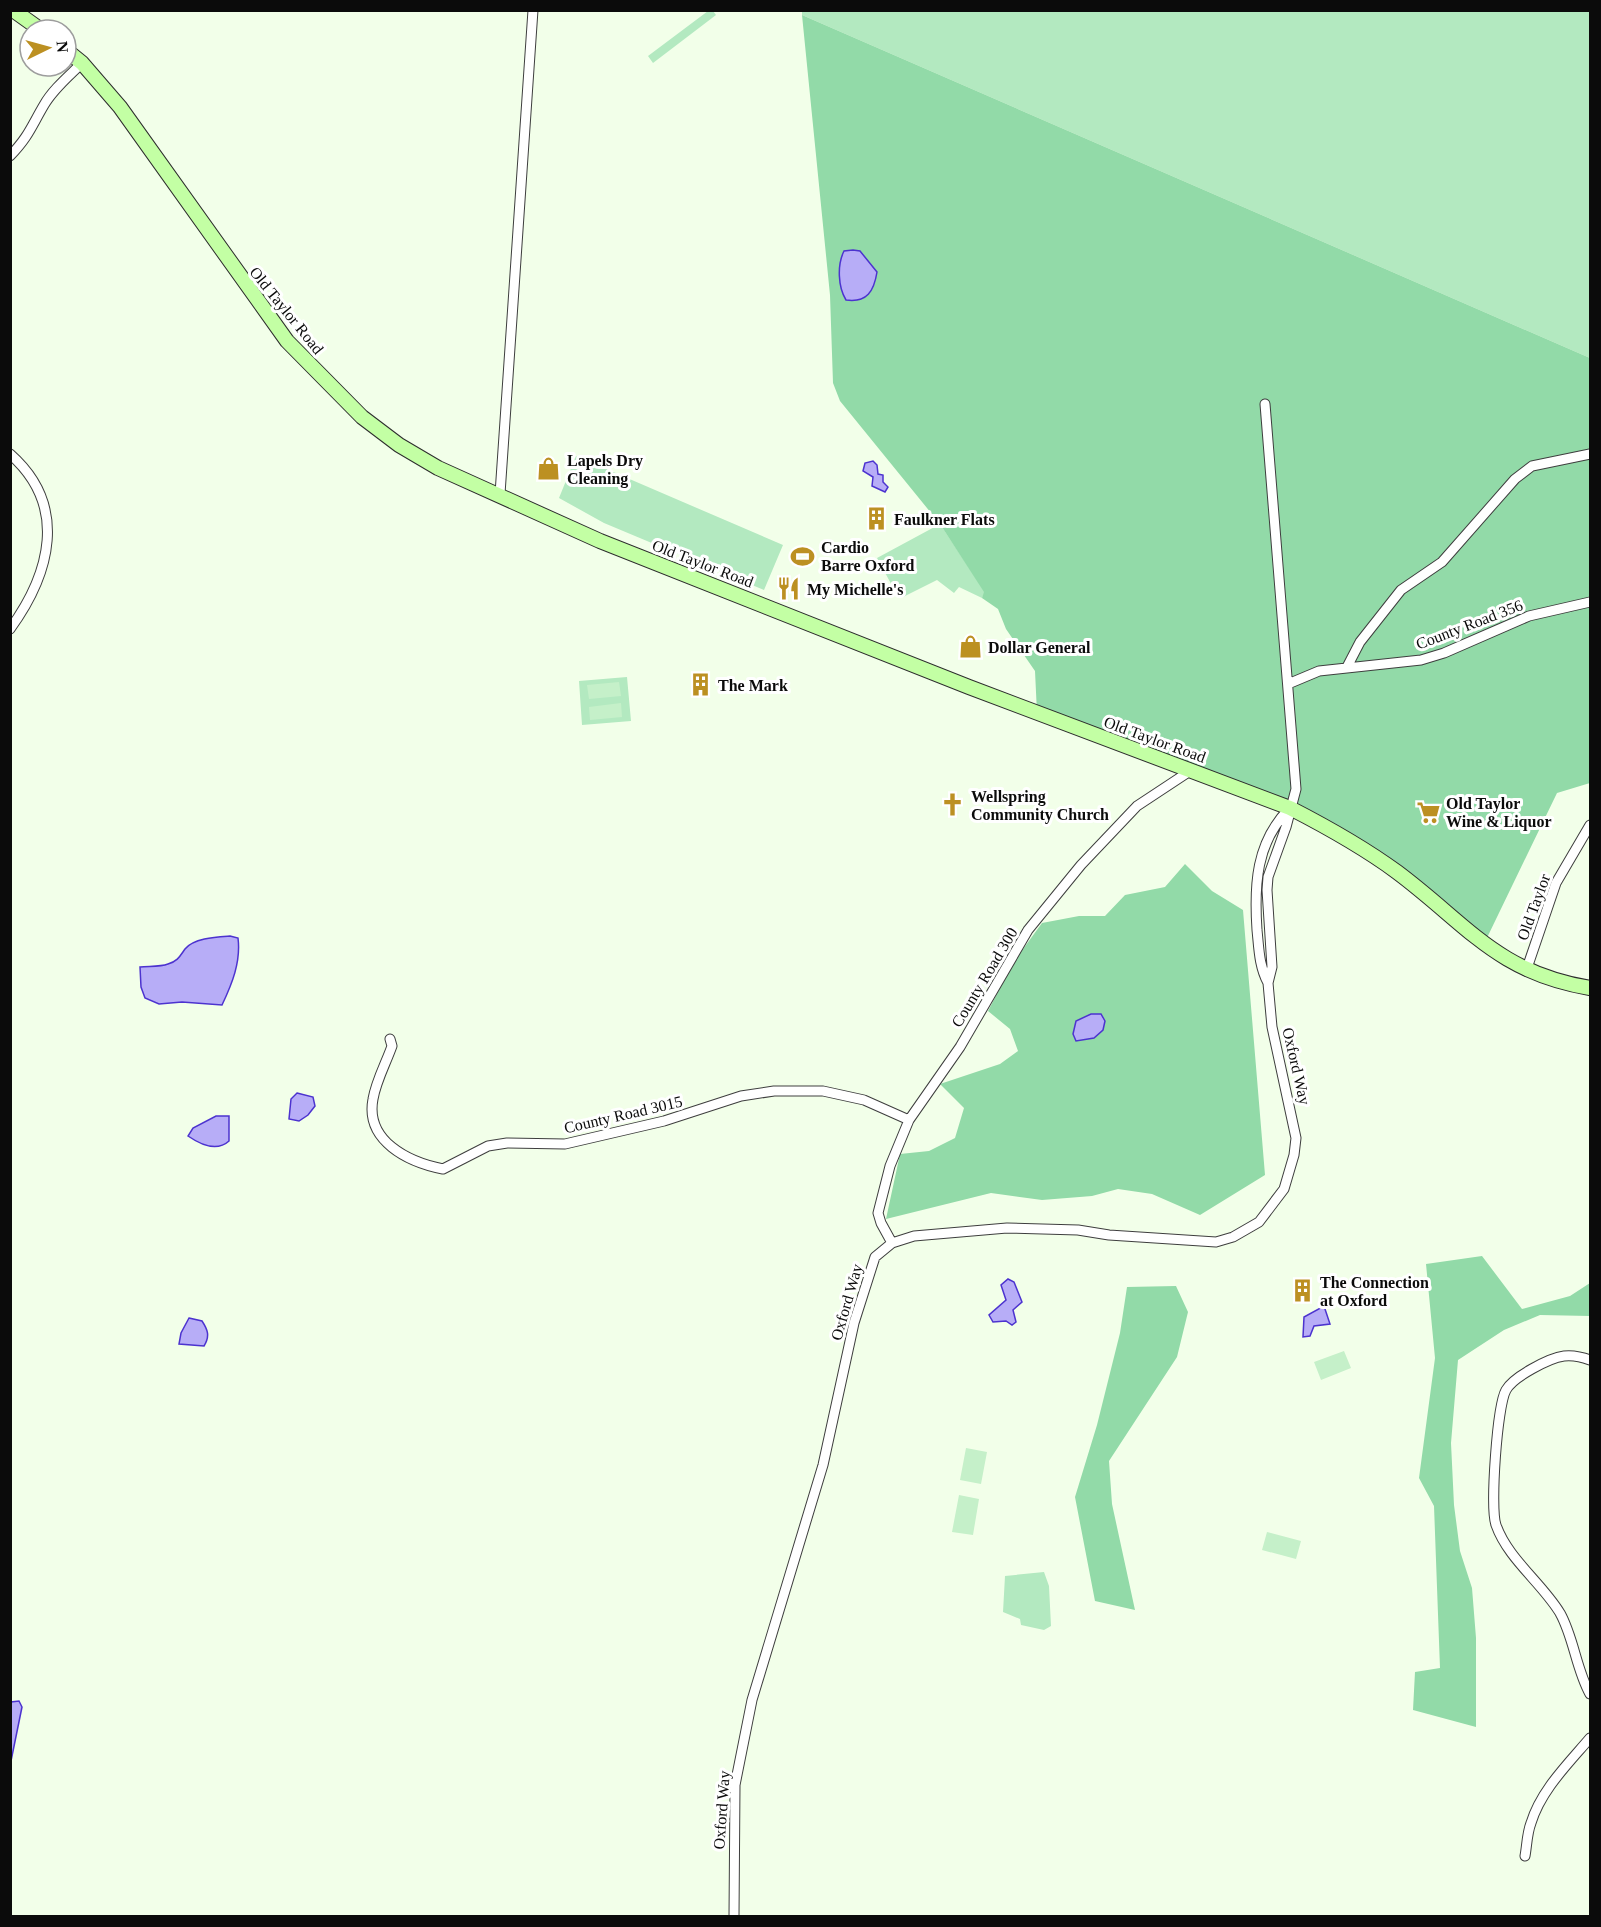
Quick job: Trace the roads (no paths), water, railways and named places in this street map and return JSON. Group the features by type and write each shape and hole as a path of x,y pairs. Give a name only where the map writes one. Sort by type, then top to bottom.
{"street":[{"path":"500,494 533,10"},
{"name":"Old Taylor Road","path":"78,60 120,106 150,146 229,263 287,341 362,417 399,445 438,468 600,541 969,687 1290,808 1339,834 1396,872 1473,937 1526,971 1548,979 1590,988"},
{"path":"10,156 28,138 44,105 54,91 82,63"},
{"path":"1265,404 1296,789 1290,808"},
{"path":"10,454 19,462 41,499 47,523 48,543 46,562 32,594 10,629"},
{"path":"1347,667 1360,642 1401,590 1442,562 1515,479 1532,466 1590,454"},
{"name":"County Road 356","path":"1288,684 1319,671 1421,660 1444,653 1529,616 1590,602"},
{"name":"County Road 300","path":"892,1243 880,1223 878,1213 890,1166 909,1120 960,1047 1028,930 1081,865 1137,806 1190,771"},
{"name":"Oxford Way","path":"734,1917 735,1785 752,1700 823,1466 868,1270 875,1257 892,1243 928,1233 1040,1228 1216,1242 1233,1237 1258,1222 1284,1188 1294,1155 1296,1138 1272,1027 1268,983 1272,967 1268,877 1290,808"},
{"name":"Old Taylor","path":"1526,971 1556,883 1590,825"},
{"name":"County Road 3015","path":"390,1039 392,1046 373,1099 374,1126 381,1139 394,1149 443,1169 488,1146 507,1143 565,1144 581,1141 664,1121 741,1096 774,1090 816,1089 844,1095 864,1100 909,1120"},
{"path":"1590,1360 1581,1356 1563,1356 1520,1376 1506,1390 1501,1407 1494,1501 1494,1517 1505,1544 1562,1616 1590,1694"},
{"path":"1525,1856 1531,1823 1541,1800 1590,1738"}],"place":[{"name":"Lapels Dry Cleaning","path":"549,469"},
{"name":"Faulkner Flats","path":"876,519"},
{"name":"Cardio Barre Oxford","path":"803,556"},
{"name":"My Michelle's","path":"789,589"},
{"name":"Dollar General","path":"970,647"},
{"name":"The Mark","path":"700,685"},
{"name":"Wellspring Community Church","path":"953,805"},
{"name":"Old Taylor Wine & Liquor","path":"1428,812"},
{"name":"The Connection at Oxford","path":"1302,1291"}]}
